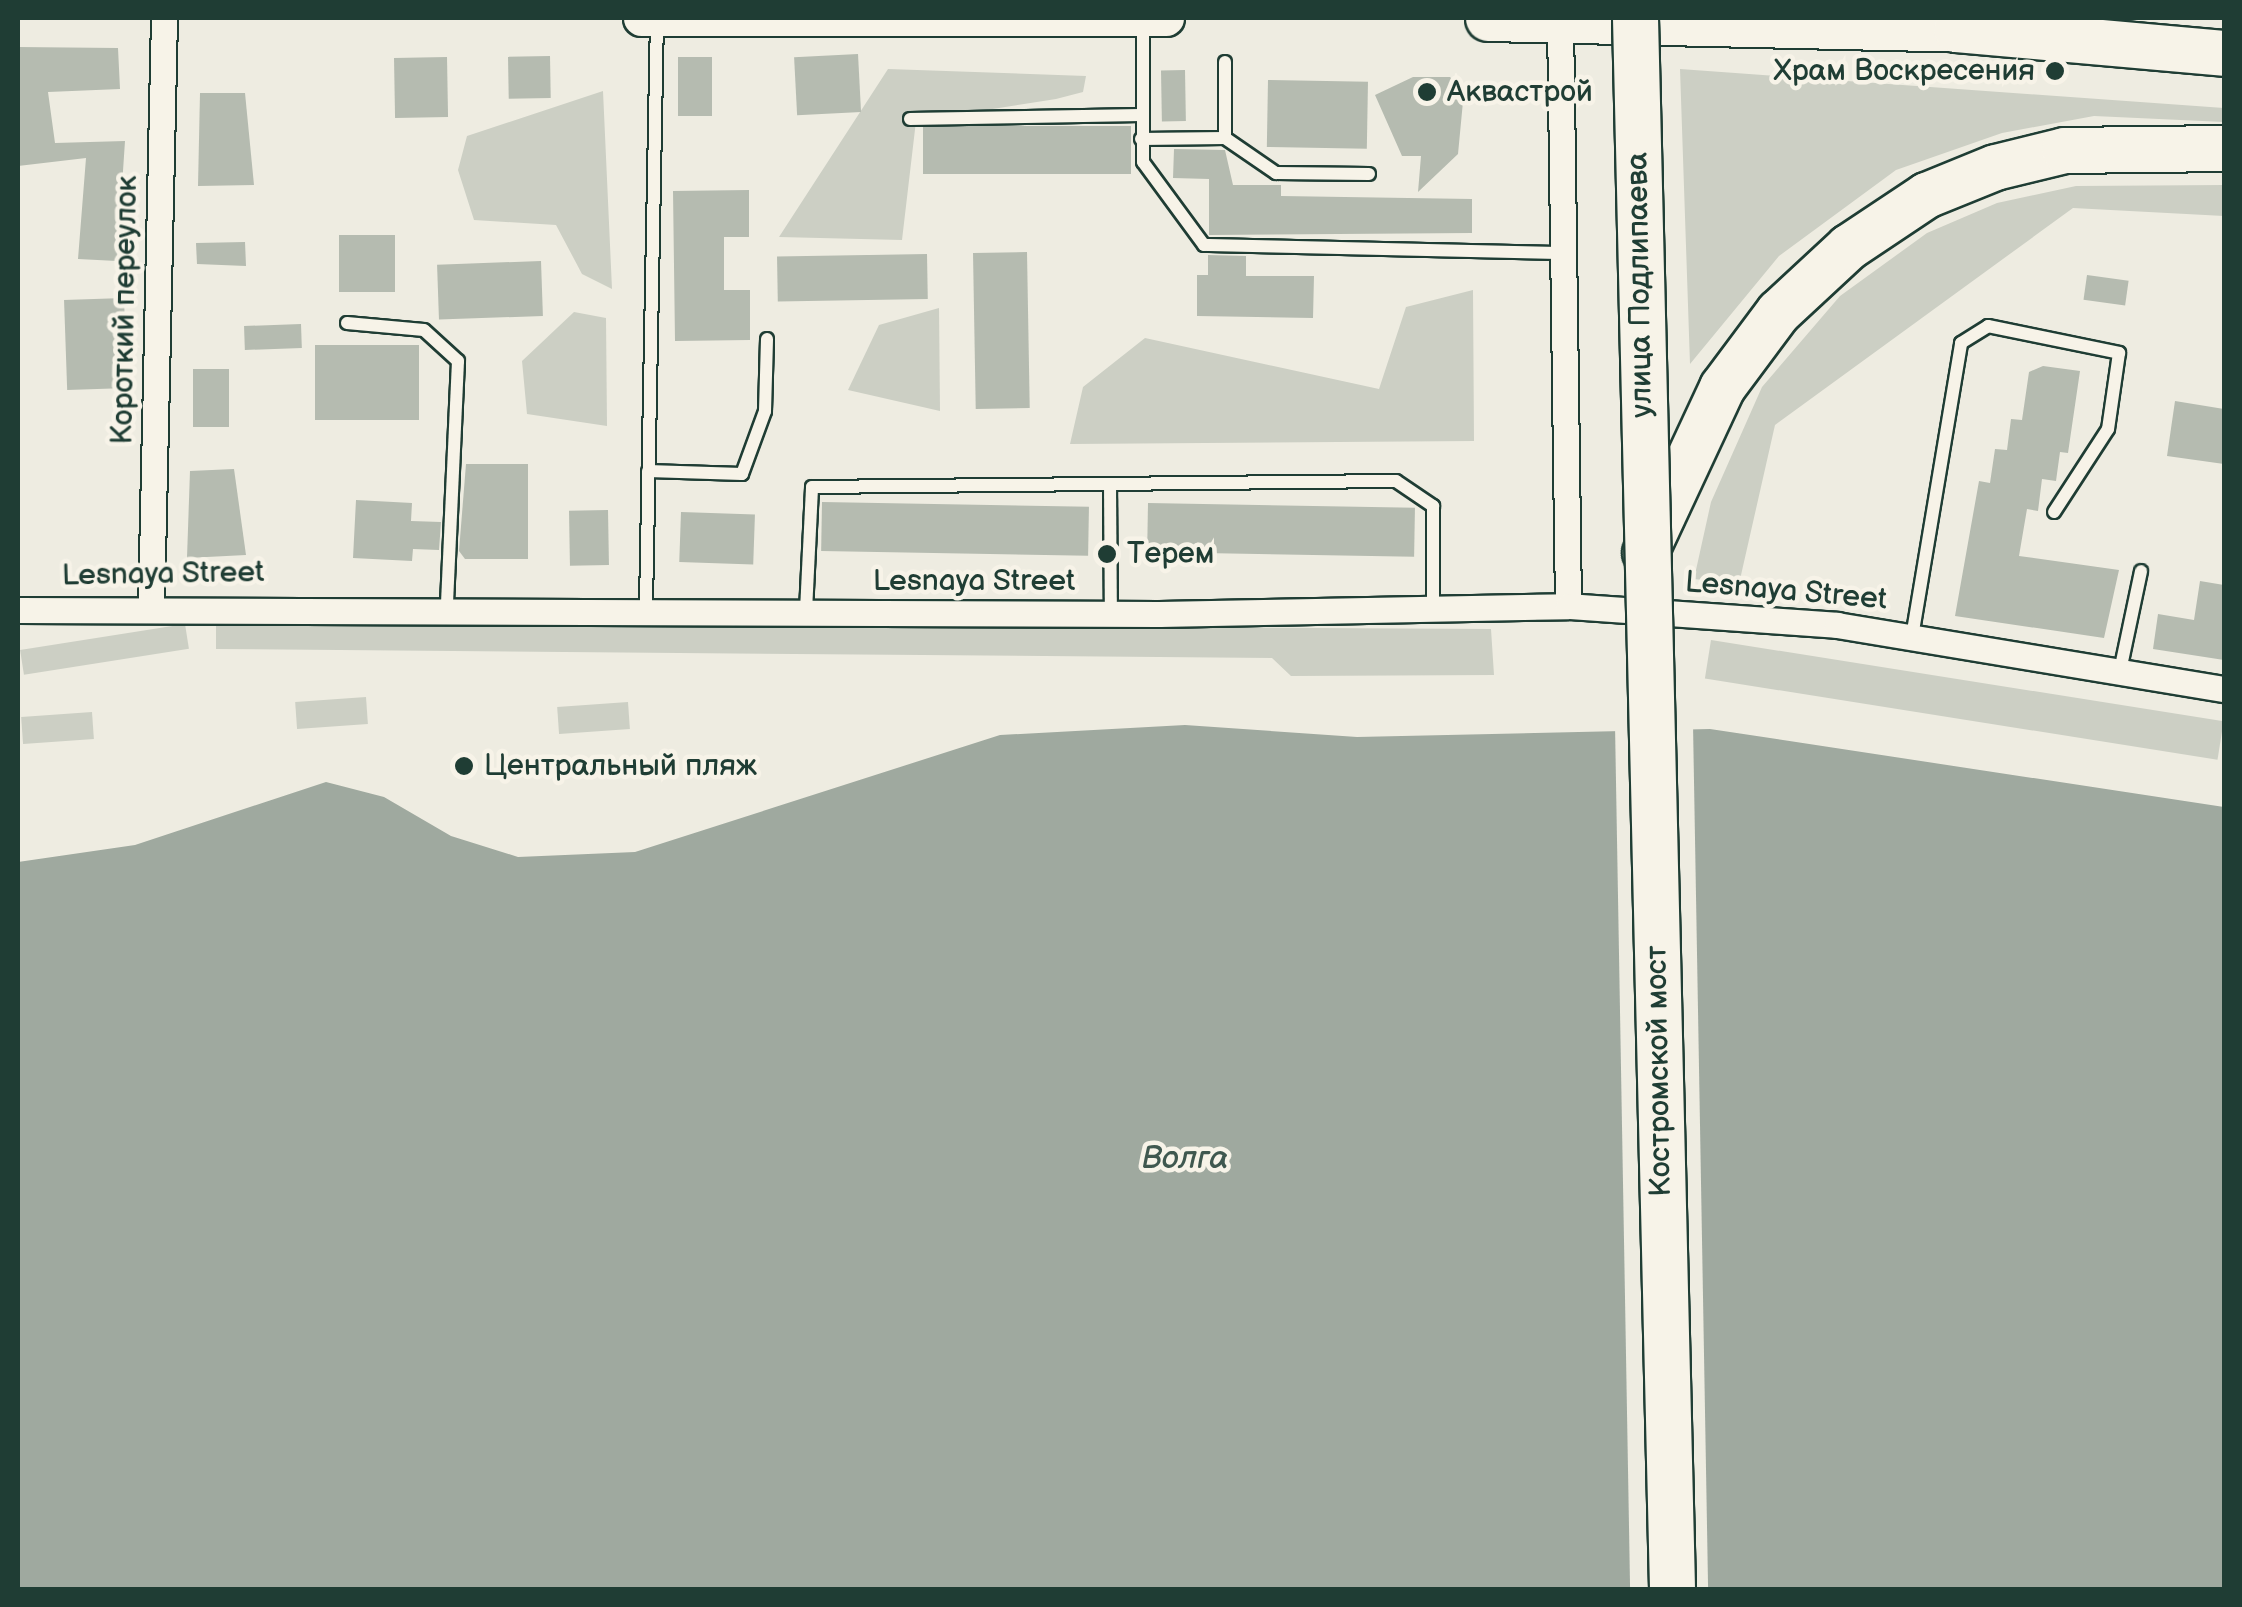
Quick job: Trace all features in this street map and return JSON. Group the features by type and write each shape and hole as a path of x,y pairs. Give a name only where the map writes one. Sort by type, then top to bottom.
{"highway":[{"path":"1488,18 1956,29 2224,54"},
{"name":"улица Подлипаева","path":"1635,18 1645,552"},
{"path":"1645,552 1722,388 1778,312 1848,247 1926,195 1996,167 2064,150 2224,148"},
{"name":"Костромской мост","path":"1645,552 1672,1590"}],"main road":[{"path":"641,18 1166,18"}],"street":[{"name":"Короткий переулок","path":"151,604 164,18"},
{"path":"1560,19 1568,606"},
{"name":"Lesnaya Street","path":"18,610 151,604 447,605 1112,614 1568,606 1912,637 2224,689"}],"lane":[{"path":"646,606 657,18"},
{"path":"1143,18 1141,138 1146,169 1196,238 1215,248 1564,253"},
{"path":"1225,62 1225,138"},
{"path":"910,120 1142,115"},
{"path":"1141,138 1225,138 1276,173 1369,174"},
{"path":"346,323 424,330 458,361 447,605"},
{"path":"1912,637 1961,343 1988,326 2118,353 2108,429 2054,512"},
{"path":"648,470 742,474 765,411 766,339"},
{"path":"806,611 812,487 1396,481 1433,506 1433,608"},
{"path":"1110,485 1112,614"},
{"path":"2120,671 2141,571"}],"shaded area":[{"path":"888,69 1086,76 1083,92 916,121 902,240 779,237"},
{"path":"1680,69 2224,108 2224,122 2094,116 2002,133 1896,170 1779,256 1690,364"},
{"path":"603,91 612,289 582,274 556,225 474,220 458,170 467,136"},
{"path":"2224,185 2224,216 2073,208 1775,425 1739,584 1694,579 1711,502 1762,387 1840,296 1927,233 1997,203 2076,186"},
{"path":"1473,290 1474,441 1070,444 1083,387 1145,338 1379,389 1406,307"},
{"path":"939,308 940,411 848,390 879,325"},
{"path":"574,312 606,318 607,426 527,414 522,361"},
{"path":"216,622 1491,629 1494,675 1291,676 1272,658 216,649"},
{"path":"185,624 189,649 24,675 20,650"},
{"path":"1711,640 2224,721 2218,760 1705,679"},
{"path":"366,697 368,724 297,729 295,702"},
{"path":"628,702 630,729 559,734 557,707"},
{"path":"92,712 94,739 23,744 21,717"}],"water":[{"name":"Волга","path":"1185,725 1357,737 1710,729 2224,807 2224,1589 18,1589 18,862 135,845 326,782 384,797 451,836 518,857 635,852 1000,735"}],"pier":[{"path":"1693,724 1708,1589 1630,1590 1615,725"}],"building":[{"path":"18,47 118,48 120,89 48,92 55,143 125,141 117,261 78,259 86,158 18,166"},
{"path":"858,54 861,112 797,115 794,57"},
{"path":"550,56 551,98 509,99 508,57"},
{"path":"447,57 448,117 395,118 394,58"},
{"path":"678,57 712,57 712,116 678,116"},
{"path":"1161,70 1185,70 1186,121 1162,121"},
{"path":"1413,77 1450,77 1464,91 1458,154 1418,192 1421,156 1402,156 1375,95"},
{"path":"1268,80 1368,82 1367,149 1267,147"},
{"path":"200,93 245,93 254,185 198,186"},
{"path":"923,126 1131,126 1131,174 923,174"},
{"path":"1174,149 1225,150 1233,185 1281,185 1281,196 1472,199 1472,233 1209,235 1209,179 1173,178"},
{"path":"749,190 749,237 724,237 724,290 750,290 750,340 675,341 673,191"},
{"path":"339,235 395,235 395,292 339,292"},
{"path":"245,242 246,266 197,264 196,243"},
{"path":"1027,252 1030,408 976,409 973,253"},
{"path":"927,254 928,299 778,302 777,257"},
{"path":"1208,255 1246,256 1246,276 1314,276 1313,318 1197,316 1197,275 1208,275"},
{"path":"541,261 543,316 439,320 437,265"},
{"path":"2087,275 2129,281 2125,306 2084,300"},
{"path":"124,298 127,388 67,390 64,300"},
{"path":"301,324 302,348 245,350 244,326"},
{"path":"315,345 419,345 419,420 315,420"},
{"path":"2043,366 2080,371 2068,453 2060,452 2056,481 2042,479 2038,511 2027,509 2019,556 2119,570 2104,638 1955,616 1979,481 1990,483 1995,449 2007,450 2011,419 2022,420 2029,372"},
{"path":"193,369 229,369 229,427 193,427"},
{"path":"2175,401 2224,409 2224,464 2167,456"},
{"path":"466,464 528,464 528,559 465,559 459,551"},
{"path":"234,469 246,555 187,558 190,471"},
{"path":"356,500 412,503 411,521 441,522 439,550 413,549 412,561 353,558"},
{"path":"822,502 1089,507 1088,556 821,551"},
{"path":"1148,503 1415,508 1414,557 1147,552"},
{"path":"608,510 609,565 570,566 569,511"},
{"path":"681,512 755,515 753,565 679,562"},
{"path":"2200,581 2224,585 2224,660 2153,649 2158,614 2194,620"}],"place":[{"name":"Храм Воскресения","path":"2055,71"},
{"name":"Аквастрой","path":"1427,92"},
{"name":"Терем","path":"1107,554"},
{"name":"Центральный пляж","path":"464,766"}]}
